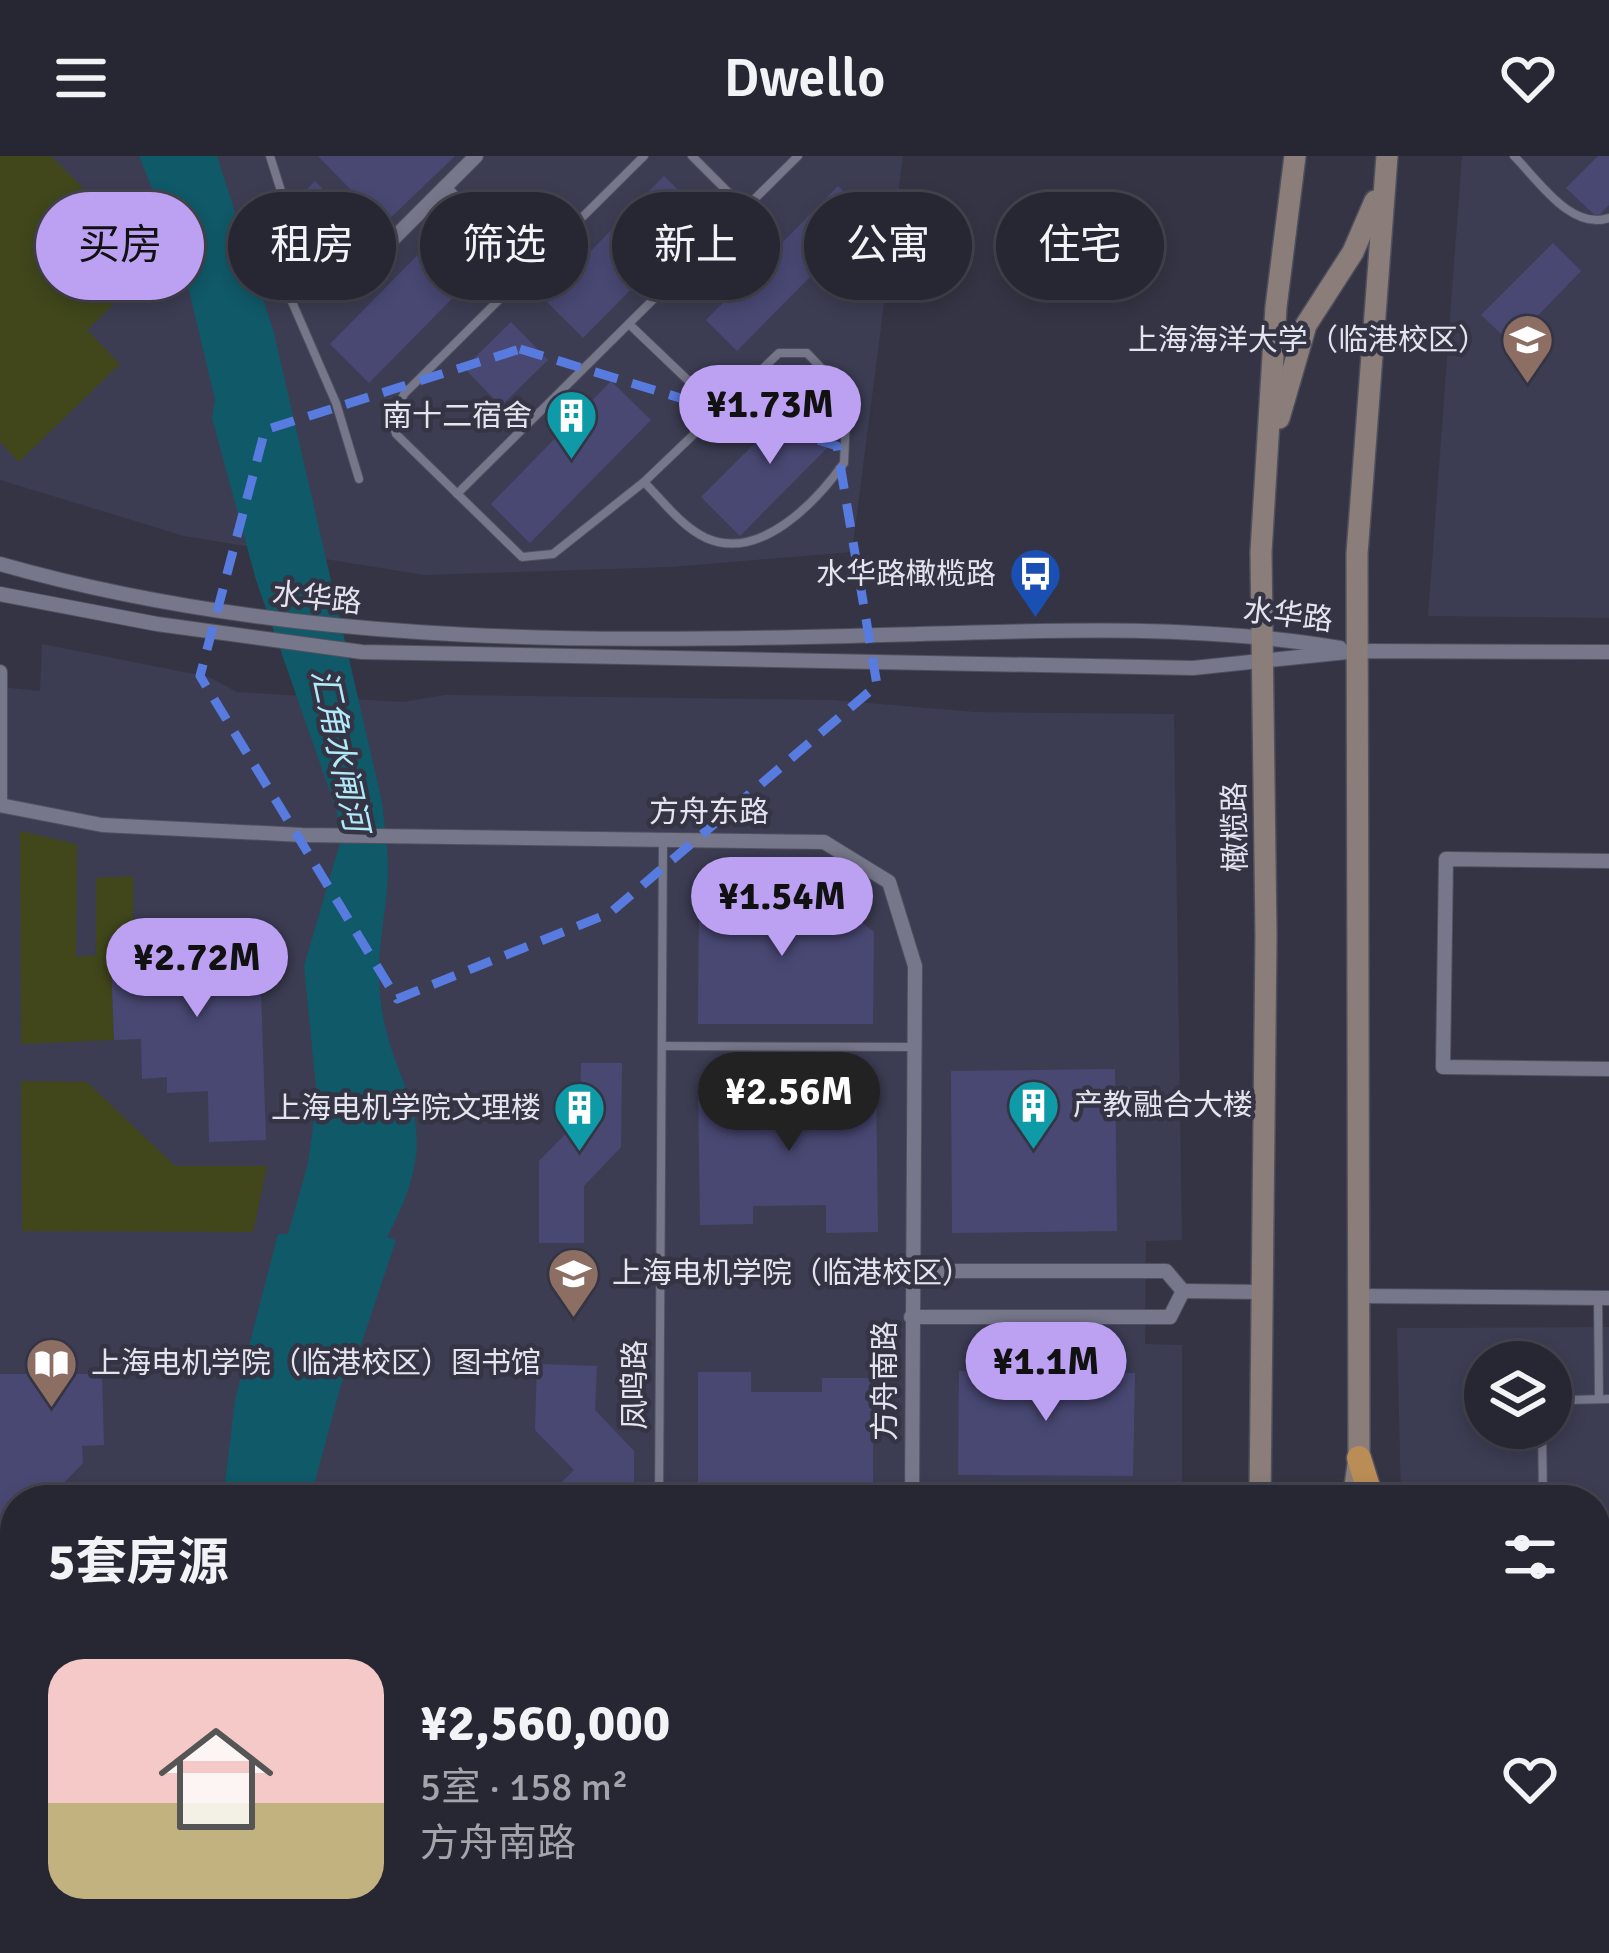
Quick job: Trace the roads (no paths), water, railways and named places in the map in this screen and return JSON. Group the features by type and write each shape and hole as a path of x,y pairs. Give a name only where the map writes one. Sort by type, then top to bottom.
{"highway":[{"path":"1359,1458 1367,1485"}],"main road":[{"name":"橄榄路","path":"1260,1485 1266,936 1261,635 1276,307 1295,156"},
{"path":"1267,465 1306,325 1353,252 1386,167"},
{"path":"1355,1485 1359,1458 1360,491 1386,167"}],"street":[{"path":"396,236 476,156"},
{"path":"444,188 448,192"},
{"name":"水华路","path":"0,564 260,620 450,636 1033,631 1261,635 1357,651"},
{"name":"水华路","path":"0,594 267,642 362,652 1193,668 1357,651"},
{"path":"1357,651 1609,652"},
{"path":"0,672 0,805"},
{"name":"方舟东路","path":"0,805 101,825 302,835 824,842 890,882 915,966 914,1047"},
{"path":"1609,861 1446,859 1443,1067 1609,1069"},
{"name":"方舟南路","path":"912,1485 914,1047"},
{"path":"911,1271 1166,1271 1183,1291 1261,1292"},
{"path":"911,1317 1170,1317 1183,1291"},
{"path":"1358,1296 1604,1298"}],"lane":[{"path":"270,156 281,191 280,249 286,287 336,404 359,479"},
{"path":"588,212 644,156"},
{"path":"692,156 729,192"},
{"path":"762,192 798,156"},
{"path":"1514,156 1570,213 1584,220 1609,218"},
{"path":"499,300 394,407 396,434 522,557 537,560 554,554 644,482 779,353 807,353 847,394 844,463 783,527 724,543 688,527 644,482"},
{"path":"458,494 653,300"},
{"path":"629,324 718,409"},
{"name":"凤鸣路","path":"658,1485 663,838"},
{"path":"662,1046 914,1047"},
{"path":"1572,1403 1604,1399 1604,1298"},
{"path":"1542,1449 1543,1485"}],"water":[{"name":"汇角水闸河","path":"139,156 217,156 229,192 228,300 263,300 274,333 382,802 388,867 379,978 383,1017 416,1128 416,1157 407,1193 387,1237 396,1240 361,1345 352,1344 314,1485 225,1485 235,1400 278,1234 288,1234 308,1163 317,1098 304,966 340,843 337,812 256,580 212,418 215,400 191,300 204,300 204,192 154,192"}],"place":[{"name":"上海海洋大学（临港校区）","path":"1527,386"},
{"name":"南十二宿舍","path":"571,462"},
{"name":"水华路橄榄路","path":"1035,620"},
{"name":"产教融合大楼","path":"1034,1151"},
{"name":"上海电机学院文理楼","path":"580,1154"},
{"name":"上海电机学院（临港校区）","path":"573,1319"},
{"name":"上海电机学院（临港校区）图书馆","path":"52,1409"}]}
